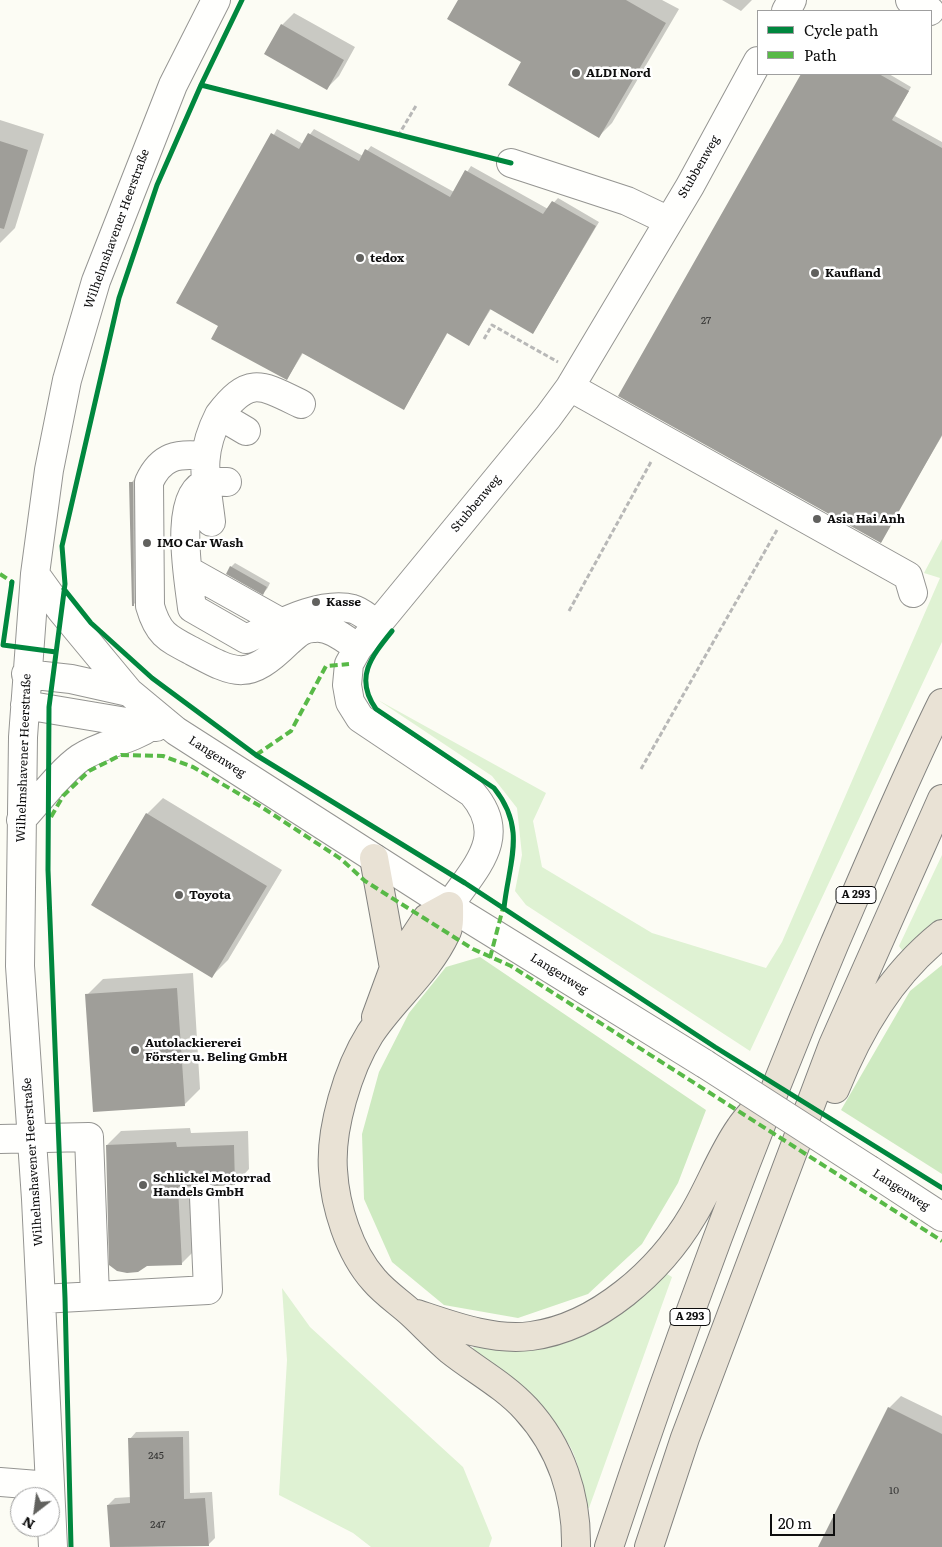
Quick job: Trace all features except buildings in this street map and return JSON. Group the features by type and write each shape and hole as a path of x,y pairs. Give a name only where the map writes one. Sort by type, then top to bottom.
{"highway":[{"name":"A 293","path":"609,1547 639,1457 773,1089 853,901 942,703"},
{"name":"A 293","path":"649,1547 685,1438 833,1045 942,799"},
{"path":"374,858 394,968"},
{"path":"449,906 427,918 394,968 371,1033 344,1093 338,1116 333,1150 336,1198 348,1238 372,1279 450,1350 500,1385 526,1409 547,1436 561,1463 571,1492 576,1547"},
{"path":"371,1033 414,982 443,938 447,931 449,906"},
{"path":"796,1147 821,1122 845,1064 881,998 911,962 942,934"},
{"path":"409,1311 463,1329 500,1336 531,1336 560,1329 587,1317 616,1299 657,1265 693,1216 740,1128 773,1089"}],"street":[{"name":"Wilhelmshavener Heerstraße","path":"53,1547 32,1138 10,967 21,820 26,674 36,574 49,470 67,380 96,281 173,85 216,0"},
{"path":"910,0 928,10"},
{"name":"Stubbenweg","path":"449,906 485,853 489,837 488,817 482,805 472,793 360,718 350,702 347,685 349,664 376,623 548,417 574,381 667,220 690,186 757,63"},
{"path":"511,163 627,201 667,220"},
{"path":"574,381 664,440 908,576 914,593"},
{"path":"211,522 216,482 204,456 210,432 219,415 234,396 252,386 270,388 301,404"},
{"path":"219,415 246,432"},
{"path":"204,456 184,454 169,458 155,468 148,482 150,606 155,624 169,639 225,669 241,671 270,660 300,631 314,627 330,630 358,648"},
{"path":"216,482 195,491 190,502 184,534 192,608 246,639 310,612 339,607 354,609 376,623"},
{"name":"Langenweg","path":"36,574 60,610 129,692 164,729 705,1064 942,1216"},
{"name":"Langenweg","path":"26,674 71,679 129,692"},
{"name":"Langenweg","path":"25,705 49,707 164,729"},
{"path":"21,820 79,759 107,744 164,729"},
{"path":"0,1139 89,1137 95,1296"},
{"path":"41,1299 208,1290 204,1197"},
{"path":"0,1482 50,1486"}],"path":[{"path":"398,136 417,104"},
{"path":"484,339 492,325 574,381"},
{"path":"569,611 664,440"},
{"path":"641,769 788,510"}],"green space":[{"path":"942,539 942,642 750,1051 526,905 515,891 522,855 517,808 492,776 378,700 546,793 533,821 542,867 652,933 766,968 782,942 940,578 924,573"},
{"path":"942,855 942,922 904,953 899,946"},
{"path":"480,957 706,1110 678,1183 642,1244 588,1294 518,1318 444,1305 392,1262 364,1199 362,1134 379,1072 409,1013 446,967"},
{"path":"942,965 942,1174 841,1110 910,991"},
{"path":"667,1274 672,1277 589,1508 585,1508 577,1462 562,1433 527,1393 499,1370 470,1351 474,1347 500,1350 539,1348 580,1335 615,1315"},
{"path":"282,1288 310,1327 463,1467 492,1538 489,1547 371,1547 353,1533 279,1495 287,1360"}],"marked path":[{"path":"0,574 12,582 11,585"},
{"path":"256,755 291,731 326,666 349,664"},
{"path":"51,817 63,796 89,771 121,755 163,756 193,767 260,806 341,859 365,881 473,949 511,966 942,1241"},
{"path":"490,958 504,904"}],"cycle path":[{"path":"71,1547 65,1298 48,870 49,707 65,584 62,546 119,298 157,185 201,85 242,0"},
{"path":"201,85 511,163"},
{"path":"12,582 3,645 56,652"},
{"path":"64,589 91,623 152,678 256,755 465,883 715,1047 942,1188"},
{"path":"392,631 372,659 368,668 366,687 370,698 376,709 494,788 504,803 510,817 513,832 512,860 504,908"}],"place":[{"name":"ALDI Nord","path":"576,73"},
{"name":"tedox","path":"360,258"},
{"name":"Kaufland","path":"815,273"},
{"name":"Asia Hai Anh","path":"817,519"},
{"name":"IMO Car Wash","path":"147,543"},
{"name":"Kasse","path":"316,602"},
{"name":"Toyota","path":"179,895"},
{"name":"Autolackiererei Förster u. Beling GmbH","path":"135,1050"},
{"name":"Schlickel Motorrad Handels GmbH","path":"143,1185"}]}
